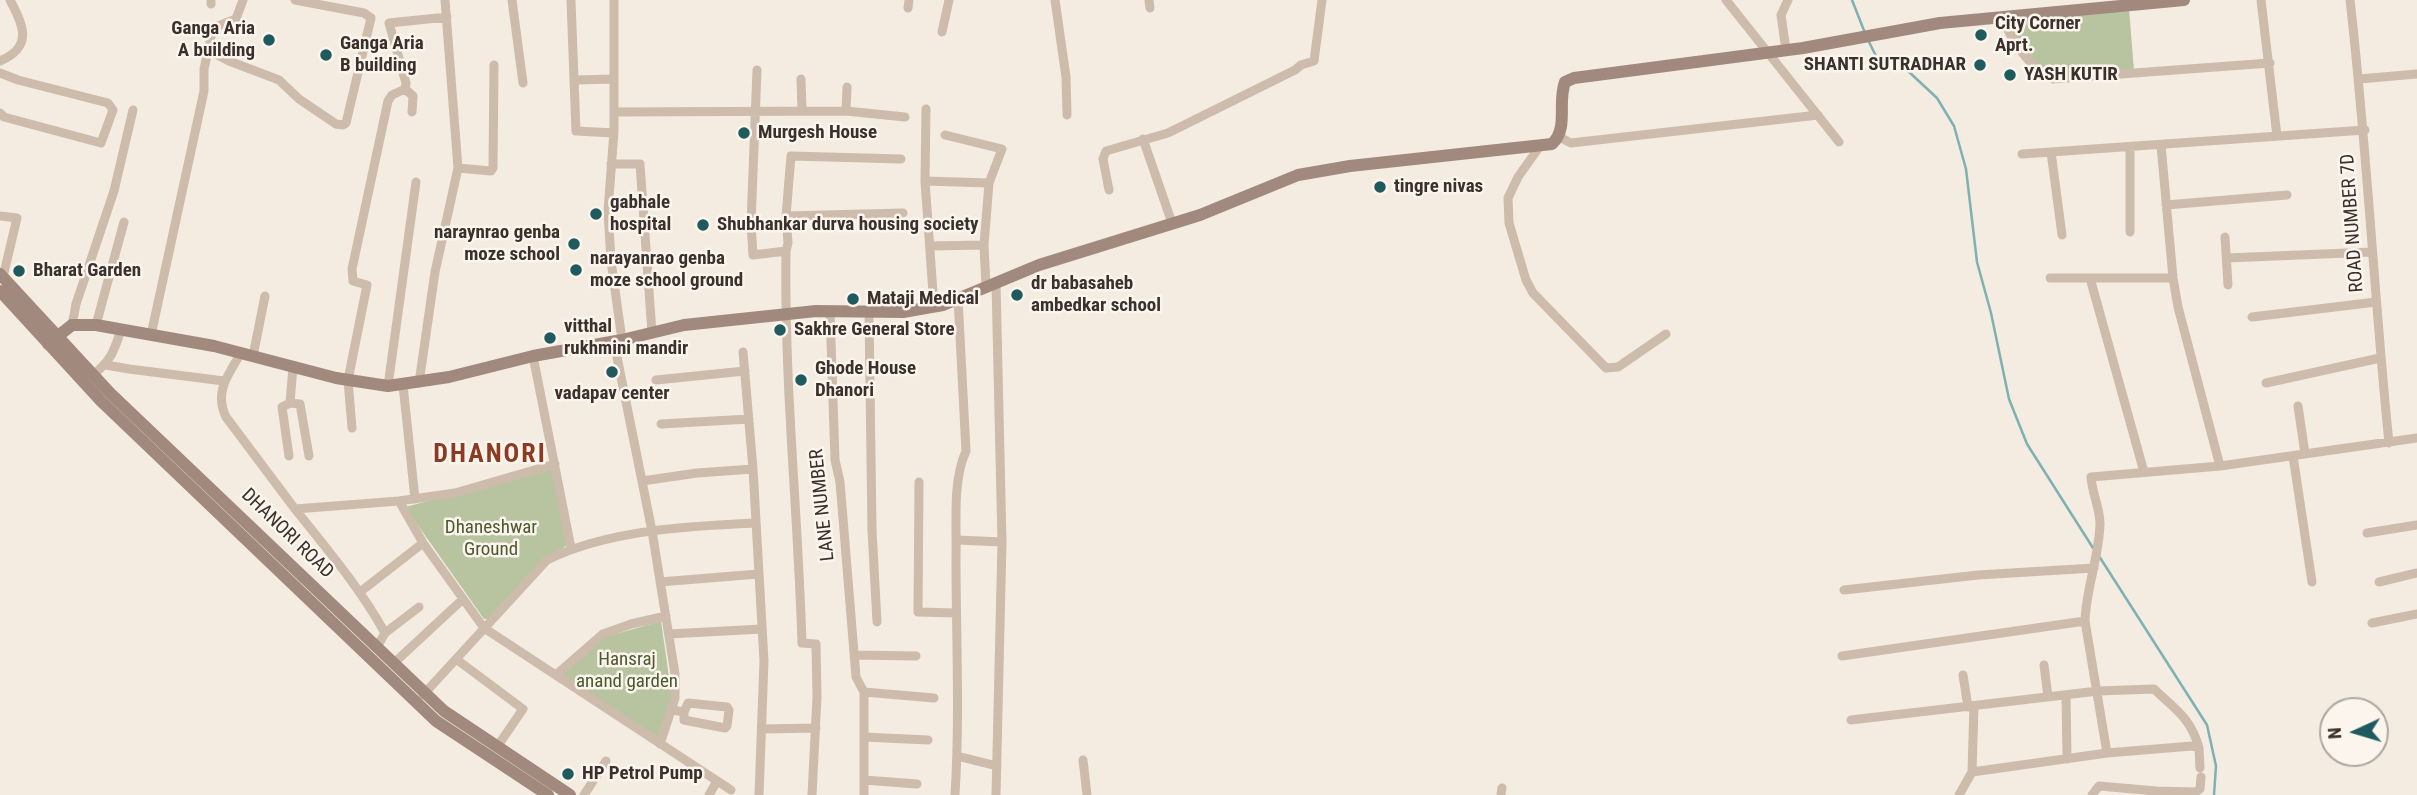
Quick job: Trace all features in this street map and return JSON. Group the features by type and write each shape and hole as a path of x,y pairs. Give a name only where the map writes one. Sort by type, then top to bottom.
{"street":[{"path":"0,61 13,55 23,36 23,27 10,0"},
{"path":"151,335 205,90 204,69 214,27 236,19 243,0"},
{"path":"208,50 279,80 299,99 336,124 343,125 346,123 371,21 369,15 329,3 295,0"},
{"path":"419,383 435,272 458,168 445,0"},
{"path":"512,0 523,83"},
{"path":"614,0 614,133 607,211 618,341 675,674 675,698 660,744"},
{"path":"942,32 949,0"},
{"path":"1055,0 1066,77 1067,115"},
{"path":"1109,190 1103,154 1111,149 1168,133 1294,71 1301,65 1314,61 1322,0"},
{"path":"1726,0 1839,142"},
{"path":"1786,50 1781,15 1788,0"},
{"path":"53,340 72,325 96,325 247,355 348,380 388,386 419,383 533,356 684,326 785,313 903,312 934,307 1064,256 1200,215 1298,175 1350,166 1552,144 1559,137 1562,125 1560,94 1565,82 1574,78 1803,48 1912,28 2119,3 2184,0"},
{"path":"2261,0 2277,136"},
{"name":"ROAD NUMBER 7D","path":"2350,0 2365,130 2380,358 2389,443"},
{"path":"571,1 576,131 614,133"},
{"path":"405,89 406,75 389,23 447,17"},
{"path":"2004,17 2009,34 2042,75 2053,79 2270,63"},
{"path":"458,168 491,171 493,168 494,65"},
{"path":"757,70 751,225 753,256 786,251"},
{"path":"0,73 108,103 113,110 101,143 1,116"},
{"path":"2359,79 2417,74"},
{"path":"576,80 614,79"},
{"path":"801,79 802,110"},
{"path":"846,111 847,87"},
{"path":"405,89 413,96 412,111"},
{"path":"352,428 348,380 367,285 353,281 352,269 388,101 392,95 405,89"},
{"path":"926,109 925,181 934,307"},
{"path":"72,325 76,304 114,191 133,110"},
{"path":"614,112 802,110 905,117"},
{"path":"1559,137 1571,143 1818,115"},
{"path":"2022,154 2365,130"},
{"path":"946,135 1002,149 989,183 984,245 991,285 1002,542 996,795"},
{"path":"1143,139 1172,223"},
{"path":"2161,145 2178,307 2220,466"},
{"path":"1540,146 1518,177 1508,198 1509,223 1528,287 1606,368 1618,368 1666,334"},
{"path":"2130,147 2130,232"},
{"path":"2051,152 2062,235"},
{"path":"812,795 816,729 816,644 802,643 785,313 788,243 786,216 791,156 901,159"},
{"path":"611,163 640,164 652,333"},
{"path":"925,181 989,183"},
{"path":"388,386 416,182"},
{"path":"2166,205 2287,195"},
{"path":"786,216 903,213"},
{"path":"0,216 17,218 2,275"},
{"path":"96,325 124,222"},
{"path":"2225,237 2228,285"},
{"path":"930,246 984,245"},
{"path":"2227,258 2372,253"},
{"path":"611,261 648,259"},
{"name":"DHANORI ROAD","path":"2,275 24,308 101,401 284,567 377,647 394,663 420,698 570,795"},
{"path":"2050,278 2173,278"},
{"path":"2090,278 2144,472"},
{"name":"DHANORI ROAD","path":"0,291 24,308"},
{"path":"265,296 247,355 221,388 221,407 295,509 360,592 385,633"},
{"path":"955,795 959,467 966,451 958,298"},
{"path":"2252,317 2376,302"},
{"name":"LANE NUMBER","path":"830,311 835,460 840,482 856,677 864,692 864,795"},
{"path":"869,312 872,530 877,622"},
{"path":"93,375 106,365 112,356 121,330"},
{"name":"DHANORI ROAD","path":"53,340 93,375 284,567 420,698 452,733 548,795"},
{"path":"743,352 764,661 759,795"},
{"path":"533,356 572,548"},
{"path":"2266,383 2380,358"},
{"path":"106,365 224,381"},
{"path":"290,403 293,367"},
{"path":"656,380 745,371"},
{"path":"403,385 415,499"},
{"path":"289,456 282,407 290,403 300,404 309,456"},
{"path":"2298,406 2305,454"},
{"path":"661,424 749,419"},
{"path":"2107,753 2085,621 2085,602 2100,527 2091,490 2091,477 2220,466 2417,438"},
{"path":"2293,456 2312,582"},
{"path":"295,509 399,501 454,493 555,464"},
{"path":"642,481 753,469"},
{"path":"919,482 918,612 956,613"},
{"path":"399,501 423,543 484,628 731,790"},
{"path":"420,698 547,560 572,548 652,531 756,523"},
{"path":"2367,533 2417,525"},
{"path":"957,540 1002,542"},
{"path":"360,592 423,543"},
{"path":"1844,590 1978,575 2094,567"},
{"path":"2379,582 2417,573"},
{"path":"660,582 758,574"},
{"path":"394,663 463,599"},
{"path":"377,647 385,633 419,607"},
{"path":"2372,623 2417,614"},
{"path":"556,675 594,639 603,634 666,616"},
{"path":"1842,656 2085,621"},
{"path":"669,634 762,629"},
{"path":"855,656 916,656"},
{"path":"456,659 523,709 497,747"},
{"path":"2044,665 2048,697"},
{"path":"1959,795 1972,772 1971,707 1964,676"},
{"path":"1850,720 2098,691 2154,689 2185,716 2199,748 2200,789 2196,792 2155,793 2099,786 2092,795"},
{"path":"864,692 934,698"},
{"path":"2066,695 2067,759"},
{"path":"688,702 727,707 727,726 724,728 684,720 684,712 688,702"},
{"path":"672,710 684,712"},
{"path":"762,729 816,729"},
{"path":"864,737 929,740"},
{"path":"1972,772 2107,753 2192,746 2199,748"},
{"path":"957,756 997,766"},
{"path":"1083,760 1087,795"},
{"path":"584,795 606,761"},
{"path":"864,780 917,784"},
{"path":"709,795 717,781"}],"green space":[{"path":"2129,9 2134,71 2053,78 2038,68 2024,53 2012,36 2005,19"},
{"name":"Dhaneshwar Ground","path":"552,469 567,545 529,574 488,619 484,619 405,507"},
{"name":"Hansraj anand garden","path":"661,621 672,698 658,738 562,675 602,638"}],"waterway":[{"path":"1852,0 1865,33"},
{"path":"1869,42 1877,58 1908,71 1937,98 1954,126 1966,169 1977,262 2009,399 2027,444 2093,548"},
{"path":"2099,556 2207,725 2216,766 2214,795"}],"place":[{"name":"City Corner Aprt.","path":"1981,35"},
{"name":"Ganga Aria A building","path":"269,40"},
{"name":"Ganga Aria B building","path":"326,55"},
{"name":"SHANTI SUTRADHAR","path":"1980,65"},
{"name":"YASH KUTIR","path":"2010,75"},
{"name":"Murgesh House","path":"744,133"},
{"name":"tingre nivas","path":"1380,187"},
{"name":"gabhale hospital","path":"596,214"},
{"name":"Shubhankar durva housing society","path":"703,225"},
{"name":"naraynrao genba moze school","path":"574,244"},
{"name":"narayanrao genba moze school ground","path":"576,270"},
{"name":"Bharat Garden","path":"19,271"},
{"name":"dr babasaheb ambedkar school","path":"1017,295"},
{"name":"Mataji Medical","path":"853,299"},
{"name":"Sakhre General Store","path":"780,330"},
{"name":"vitthal rukhmini mandir","path":"550,338"},
{"name":"vadapav center","path":"612,372"},
{"name":"Ghode House Dhanori","path":"801,380"},
{"name":"HP Petrol Pump","path":"568,774"}],"district":[{"name":"DHANORI","path":"490,455"}]}
